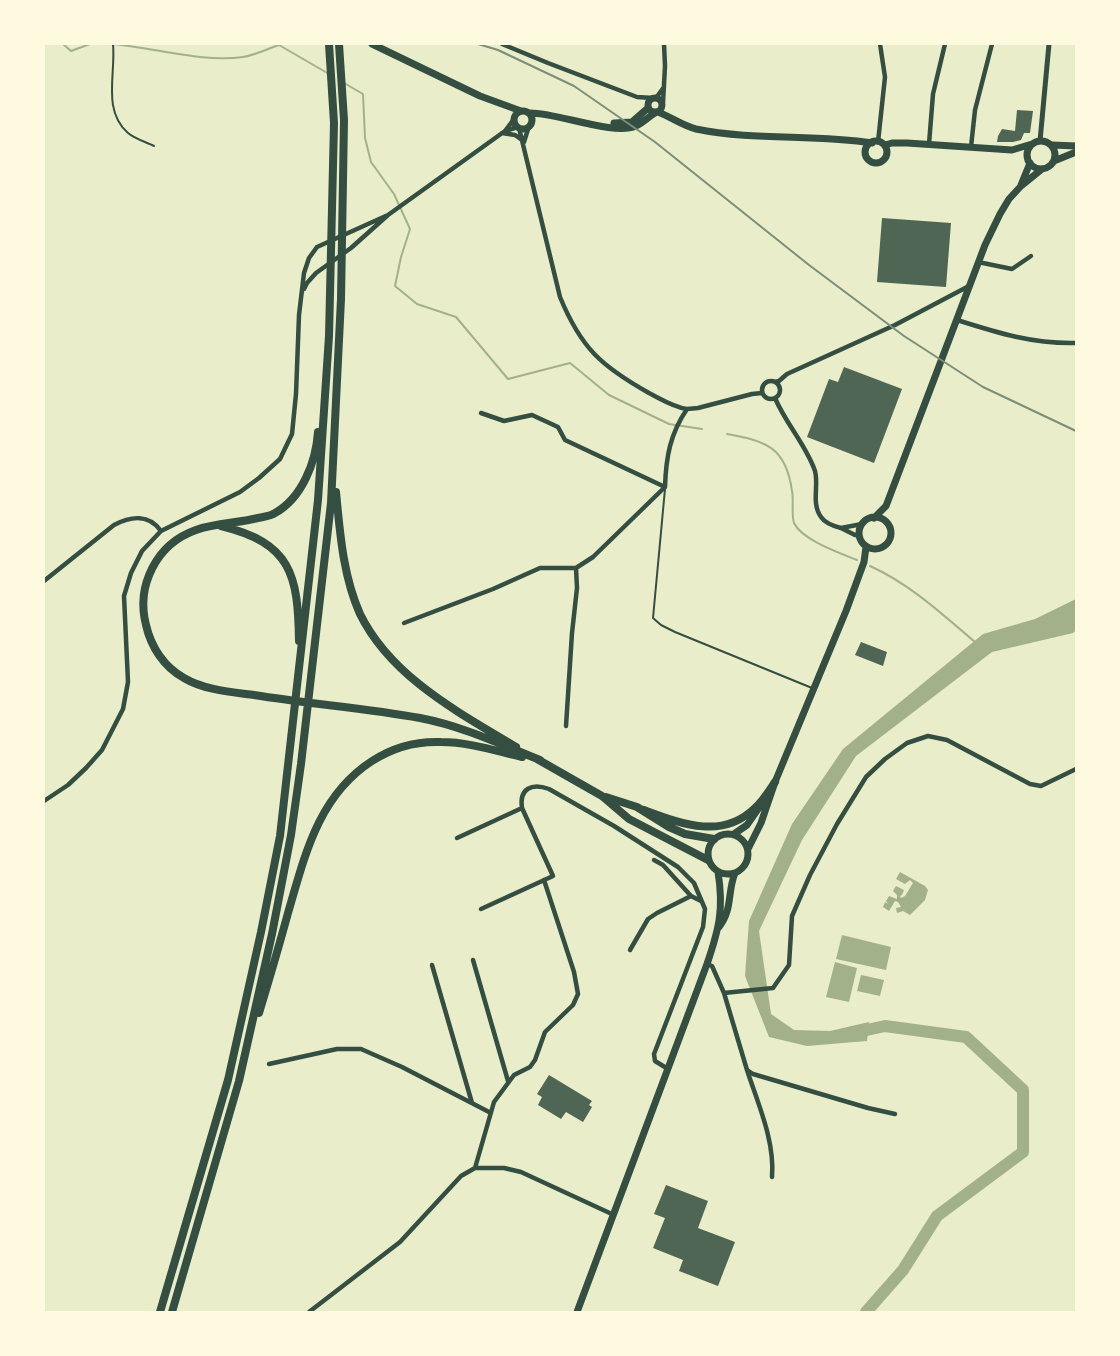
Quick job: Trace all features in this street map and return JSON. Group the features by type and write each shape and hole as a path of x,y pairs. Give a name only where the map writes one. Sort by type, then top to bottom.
{"highway":[{"path":"161,1310 228,1080 280,836 318,500 329,336 334,123 329,44"},
{"path":"239,1081 272,934 291,835 331,503 341,299 344,120 339,44"},
{"path":"329,336 323,359 318,437 309,473 293,498 274,514 195,530 172,544 154,564 144,586 142,610 148,637 169,668 183,678 203,686 223,691 431,720 462,729 540,760"},
{"path":"333,460 344,558 359,612 371,633 396,662 435,697 602,796 629,819 708,860"},
{"path":"217,525 247,533 267,543 286,564 296,589 299,674"},
{"path":"172,1311 303,861 327,805 342,785 363,767 385,753 401,747 450,742 540,760"},
{"path":"602,796 692,826 711,828 728,825 741,819 756,807 776,782"},
{"path":"644,810 669,827 685,834 714,839"}],"main road":[{"path":"372,44 480,96 504,105 530,124"},
{"path":"652,110 654,98 663,104 674,118"},
{"path":"520,115 547,116 601,126 631,128 652,110 662,109 663,104"},
{"path":"652,110 674,118 689,127 723,132 848,139 880,146"},
{"path":"520,115 519,127 547,116"},
{"path":"848,139 872,163 879,163 885,159 880,146"},
{"path":"866,155 867,148 907,143 1012,150 1040,141 1052,145 1077,146"},
{"path":"1021,186 1032,144"},
{"path":"1052,145 1055,153 1054,161"},
{"path":"1012,150 1029,159 1035,167 1042,169"},
{"path":"864,562 876,549 885,546 890,538 890,528 886,522 886,506 978,262 1000,214 1021,186 1042,169 1054,161 1077,152"},
{"path":"748,849 740,837 734,834 724,834 714,839 708,849 708,860 713,868 724,874 741,870 747,861 748,849 761,824 864,562 866,547 859,535 862,524 874,518 886,506"},
{"path":"874,518 886,522"},
{"path":"866,547 876,549"},
{"path":"734,834 747,825 776,782"},
{"path":"577,1312 719,927 721,894 718,872"},
{"path":"719,927 728,914 730,887 735,873"}],"street":[{"path":"502,44 637,97 654,98 664,87"},
{"path":"663,104 664,44"},
{"path":"880,44 885,77 880,146"},
{"path":"929,144 933,94 945,44"},
{"path":"971,147 975,110 992,44"},
{"path":"1040,141 1049,44"},
{"path":"637,97 652,110"},
{"path":"302,294 307,283 316,273 351,248 388,215 504,132 520,115"},
{"path":"523,142 530,124"},
{"path":"504,132 519,127 560,297 571,323 597,358 621,378 673,406 687,409 752,394 762,393 769,399 775,398 780,392 775,382"},
{"path":"504,132 514,135 523,142"},
{"path":"44,801 68,785 102,750 123,709 128,682 124,596 131,573 142,551 161,531 240,492 259,478 280,459 292,435 304,273 309,258 317,247 388,215"},
{"path":"978,262 1012,269 1031,256"},
{"path":"762,393 764,384 769,381 779,381 787,374 895,325 969,286"},
{"path":"957,320 1013,338 1077,344"},
{"path":"775,398 791,429 810,457 817,478 818,511 825,521 859,535"},
{"path":"404,623 493,589 540,568 576,568 593,557 665,487 666,455 673,433 687,409"},
{"path":"481,413 504,421 532,415 558,427 565,440 665,487"},
{"path":"44,581 114,525 124,520 141,518 149,520 155,523 161,531"},
{"path":"841,528 862,524"},
{"path":"566,726 577,588 576,568"},
{"path":"724,993 773,988 789,965 792,916 810,875 837,824 866,777 907,743 928,736 948,740 1030,784 1041,786 1077,769"},
{"path":"481,909 553,876 522,808 521,801 525,792 532,786 549,789 614,826 678,867 694,883 705,909 703,927 654,1054 655,1061 668,1069"},
{"path":"457,838 522,808"},
{"path":"654,860 663,865 691,896 701,901"},
{"path":"475,1168 494,1102 514,1075 530,1067 546,1032 573,1005 578,994 574,972 544,880"},
{"path":"630,950 648,919 657,912 691,896"},
{"path":"473,960 508,1081"},
{"path":"707,964 712,966 724,993 769,1140 773,1163 772,1177"},
{"path":"432,965 472,1103"},
{"path":"270,1064 337,1049 361,1049 402,1067 491,1113"},
{"path":"747,1070 763,1077 895,1114"},
{"path":"309,1312 400,1242 461,1176 475,1168 504,1168 521,1172 614,1215"}],"lane":[{"path":"113,44 111,98 119,123 130,135 153,146"},
{"path":"665,487 654,618 661,625 675,632 814,689"}],"shaded area":[{"path":"1076,599 1076,630 1073,633 992,652 856,756 802,840 759,931 771,1014 794,1030 830,1031 869,1022 867,1041 807,1046 769,1037 745,976 749,921 792,824 843,749 983,634 1035,619"},
{"path":"900,872 928,890 925,900 910,915 903,911 897,913 896,908 901,907 895,901 889,911 883,907 885,902 888,904 886,901 889,896 897,899 893,891 896,886 904,890 901,898 905,896 913,883 910,880 905,884 896,879"},
{"path":"842,935 891,947 886,970 836,959"},
{"path":"835,962 857,968 849,1002 826,997"},
{"path":"861,975 884,980 880,996 857,991"}],"building":[{"path":"1017,110 1033,111 1030,133 1024,133 1021,140 997,142 1002,129 1015,131"},
{"path":"882,218 951,223 946,287 877,282"},
{"path":"844,367 902,389 874,463 807,437 829,379 838,382"},
{"path":"861,642 887,652 883,666 855,655"},
{"path":"549,1075 592,1101 589,1105 592,1107 583,1122 566,1112 561,1119 538,1105 542,1097 537,1094"},
{"path":"666,1185 708,1201 698,1228 735,1242 718,1286 679,1271 683,1260 653,1248 665,1218 654,1214"}],"waterway":[{"path":"63,44 71,51 90,44"},
{"path":"111,44 211,58 248,56 279,45 329,74"},
{"path":"344,83 363,94 365,138 371,162 394,194 410,229 395,286 417,304 456,317 508,379 570,363 609,395 669,424 702,429"},
{"path":"727,434 763,444 779,455 789,476 793,495 793,519 798,529 822,545 857,560"},
{"path":"870,566 912,591 975,642"},
{"path":"853,1033 885,1026 966,1037 1023,1090 1023,1152 937,1216 903,1270 866,1312"}],"railway":[{"path":"478,44 498,50 574,86 655,142 809,265 904,336 983,387 1076,431"}]}
